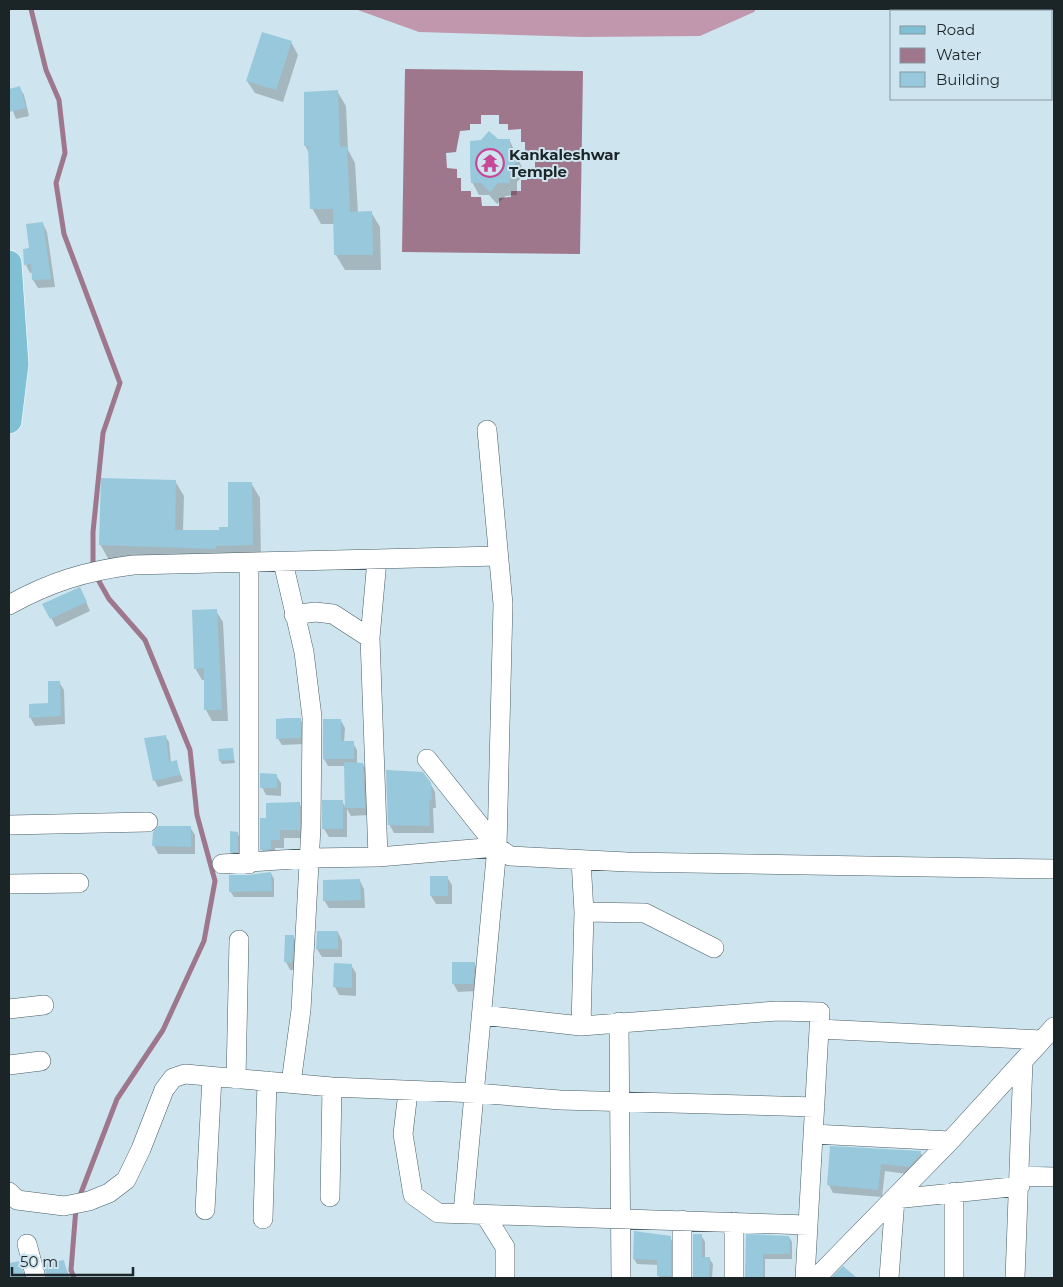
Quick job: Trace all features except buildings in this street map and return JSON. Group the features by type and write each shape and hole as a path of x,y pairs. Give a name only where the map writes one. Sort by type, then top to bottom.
{"main road":[{"path":"9,263 16,364 9,420"}],"street":[{"path":"463,1213 476,1093 497,847 503,604 487,430"},
{"path":"9,604 40,588 93,570 133,565 498,556"},
{"path":"377,560 370,638 378,857"},
{"path":"283,562 304,652 312,717 309,858 301,1010 291,1083"},
{"path":"248,563 250,864"},
{"path":"294,615 315,612 333,614 370,638"},
{"path":"427,759 497,847 510,856 581,860 1054,869"},
{"path":"9,825 148,822"},
{"path":"222,864 250,864 309,858 378,857 497,847"},
{"path":"581,860 584,912 581,1026"},
{"path":"9,884 79,883"},
{"path":"584,912 645,914 714,948"},
{"path":"236,1079 239,940"},
{"path":"9,1010 44,1005"},
{"path":"482,1015 581,1026 777,1011 820,1012 805,1278"},
{"path":"619,1022 618,1102 621,1278"},
{"path":"819,1029 1048,1033"},
{"path":"816,1278 950,1142 1048,1033"},
{"path":"9,1065 41,1061"},
{"path":"1015,1278 1023,1062"},
{"path":"9,1192 17,1200 64,1206 89,1201 109,1193 126,1180 141,1149 164,1090 173,1078 185,1074 408,1092 476,1093 618,1102 815,1107"},
{"path":"205,1210 212,1077"},
{"path":"263,1219 267,1080"},
{"path":"330,1197 332,1087"},
{"path":"408,1092 403,1134 413,1195 438,1212 808,1225"},
{"path":"813,1134 950,1142"},
{"path":"895,1199 1054,1177"},
{"path":"954,1192 954,1278"},
{"path":"889,1278 895,1199"},
{"path":"485,1215 505,1247 504,1278"},
{"path":"682,1220 682,1278"},
{"path":"734,1222 734,1278"},
{"path":"28,1244 36,1278"}],"shaded area":[{"path":"355,9 756,9 754,12 700,36 583,37 419,32"}],"water":[{"path":"405,69 583,71 580,254 402,252","holes":["481,115 499,115 499,124 508,124 508,130 521,129 521,142 525,142 525,151 535,151 535,170 527,170 527,180 521,180 521,191 511,191 511,197 499,198 499,206 482,206 481,197 471,197 471,191 461,191 461,178 457,178 457,169 447,168 446,153 456,152 460,131 470,130 470,124 481,124"]}],"waterway":[{"path":"31,9 46,70 59,100 65,153 56,183 64,234 120,383 103,433 93,532 93,568"},
{"path":"79,1198 117,1099 163,1030 204,941 215,881 197,815 190,750 145,640 109,599 96,576"},
{"path":"74,1278 71,1270 76,1208"}],"place":[{"name":"Kankaleshwar Temple","path":"490,163"}]}
